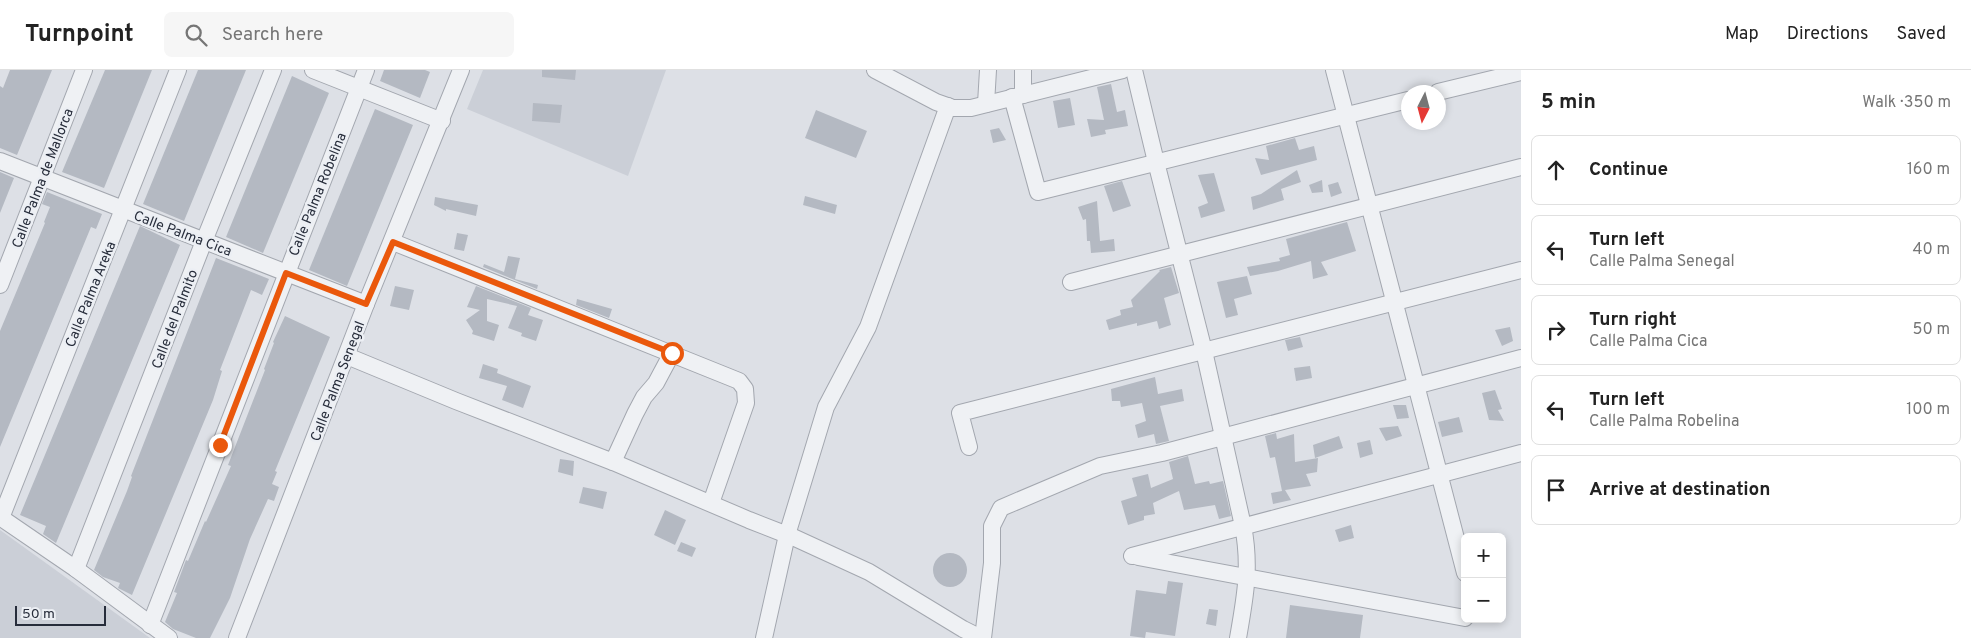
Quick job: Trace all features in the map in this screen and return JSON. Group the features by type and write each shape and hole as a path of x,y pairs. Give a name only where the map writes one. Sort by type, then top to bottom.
{"street":[{"name":"Calle Palma de Mallorca","path":"0,285 84,70"},
{"name":"Calle Palma Areka","path":"0,518 178,70"},
{"name":"Calle del Palmito","path":"76,569 273,70"},
{"path":"313,70 442,121"},
{"name":"Calle Palma Robelina","path":"150,625 366,70"},
{"name":"Calle Palma Senegal","path":"237,638 366,304 393,242 461,70"},
{"path":"875,70 953,108 971,108 1123,70"},
{"path":"986,104 988,70"},
{"path":"1023,70 1018,96 1038,192 1401,102"},
{"path":"1134,70 1204,351 1247,546 1248,578 1238,638"},
{"path":"1334,70 1461,558"},
{"path":"1446,90 1521,72"},
{"path":"764,638 787,535 826,407 868,326 948,106"},
{"name":"Calle Palma Cica","path":"0,161 366,304"},
{"path":"1071,282 1521,167"},
{"path":"393,242 740,381 745,390 746,403 711,503"},
{"path":"969,447 960,413 1521,270"},
{"path":"613,462 644,397 656,383 672,353"},
{"path":"347,356 613,462 787,535 869,572 963,629 982,638 992,563 992,526 1001,508 1100,466 1223,437 1521,358"},
{"path":"1461,617 1132,556 1521,453"},
{"path":"0,518 76,569 169,638"}],"shaded area":[{"path":"483,70 666,70 628,176 467,109"},
{"path":"0,530 150,638 0,638"}],"building":[{"path":"10,70 52,70 17,155 0,148 0,86 3,88"},
{"path":"105,70 152,70 104,188 62,172"},
{"path":"198,70 246,70 184,221 143,204"},
{"path":"384,70 425,70 430,72 420,98 380,81"},
{"path":"542,70 576,70 575,80 542,77"},
{"path":"292,76 329,93 263,253 226,237"},
{"path":"1111,84 1117,112 1125,110 1128,126 1105,130 1106,134 1091,137 1087,119 1104,120 1097,87"},
{"path":"1070,98 1075,125 1058,128 1053,101"},
{"path":"533,103 562,105 560,123 532,121"},
{"path":"375,109 413,125 347,286 309,270"},
{"path":"816,110 867,131 856,158 805,138"},
{"path":"999,128 1006,140 993,143 990,130"},
{"path":"1295,138 1299,150 1314,146 1317,160 1261,175 1255,158 1269,160 1266,146"},
{"path":"1297,170 1301,182 1281,189 1284,200 1253,210 1251,197 1261,194"},
{"path":"0,172 14,178 0,213"},
{"path":"1214,173 1225,211 1201,218 1198,207 1208,203 1198,175"},
{"path":"1322,180 1323,192 1312,193 1309,185"},
{"path":"1122,181 1131,206 1113,212 1104,186"},
{"path":"1338,182 1342,193 1331,197 1328,185"},
{"path":"47,192 102,214 96,229 91,227 0,447 0,331 45,223 50,207 42,204"},
{"path":"805,196 837,205 835,214 803,205"},
{"path":"435,197 478,205 476,216 446,209 446,211 434,205"},
{"path":"1097,201 1100,241 1114,239 1115,251 1091,253 1090,241 1087,241 1086,219 1083,220 1078,207"},
{"path":"1347,222 1356,251 1321,262 1328,275 1313,279 1311,261 1278,271 1250,276 1247,267 1280,261 1279,258 1290,255 1286,239"},
{"path":"140,226 180,245 56,543 43,534 46,526 20,515"},
{"path":"457,233 468,235 464,251 454,249"},
{"path":"508,256 520,258 515,279 538,285 537,289 483,267 484,264 504,272"},
{"path":"216,258 269,279 262,295 251,290 220,370 222,371 213,400 132,595 118,588 120,583 103,577 94,570 127,491 131,476"},
{"path":"1171,267 1179,293 1164,298 1171,325 1159,329 1157,321 1137,326 1137,323 1109,330 1106,320 1121,315 1120,310 1133,307 1131,300 1159,270"},
{"path":"1247,276 1252,294 1234,299 1238,315 1226,318 1217,282"},
{"path":"395,286 414,290 409,310 390,306"},
{"path":"476,286 531,308 528,315 543,320 536,341 521,336 522,333 508,328 517,306 487,299 487,321 499,325 494,341 472,334 473,331 466,320 480,310 467,307"},
{"path":"577,299 612,309 609,318 576,305"},
{"path":"285,316 330,337 275,471 277,472 272,484 279,487 274,501 268,499 250,539 230,598 210,638 196,638 173,629 165,622 177,593 174,592 186,560 188,561 231,466 228,465 265,370 273,342"},
{"path":"1510,327 1513,341 1502,346 1495,330"},
{"path":"1300,337 1303,347 1288,351 1285,340"},
{"path":"483,364 498,369 497,373 531,386 523,408 502,400 507,386 479,378"},
{"path":"1310,366 1312,378 1296,381 1294,368"},
{"path":"1155,377 1158,394 1182,389 1184,401 1160,406 1169,441 1156,444 1154,434 1138,438 1135,425 1146,421 1142,403 1121,407 1120,401 1112,401 1111,389"},
{"path":"1495,390 1502,409 1498,410 1504,421 1489,420 1482,393"},
{"path":"1393,405 1406,405 1409,418 1397,419"},
{"path":"1459,417 1463,432 1442,437 1438,422"},
{"path":"1398,426 1402,436 1386,441 1379,428"},
{"path":"1276,433 1277,439 1294,434 1295,462 1318,458 1317,472 1306,474 1311,486 1285,490 1291,500 1273,504 1271,493 1282,491 1275,457 1270,458 1265,436"},
{"path":"1339,436 1343,448 1315,458 1313,445"},
{"path":"1370,440 1373,454 1360,458 1357,443"},
{"path":"1188,456 1195,484 1209,481 1210,484 1223,481 1231,516 1219,519 1215,505 1184,510 1179,491 1153,503 1155,514 1144,516 1144,520 1128,525 1121,501 1137,496 1132,478 1148,474 1151,488 1173,479 1169,462"},
{"path":"560,459 574,461 573,476 558,472"},
{"path":"583,487 607,492 603,509 579,503"},
{"path":"665,510 686,520 675,545 654,535"},
{"path":"1351,525 1354,538 1339,542 1335,530"},
{"path":"681,542 696,548 692,557 677,551"},
{"path":"950,553 957,554 962,558 966,563 966,577 962,582 957,586 950,587 943,586 938,582 934,577 933,570 934,563 938,558 943,554"},
{"path":"1168,581 1183,583 1175,636 1146,632 1145,638 1130,636 1136,590 1166,594"},
{"path":"1290,605 1363,615 1360,638 1286,638"},
{"path":"1209,609 1218,610 1216,626 1206,624"}],"route":[{"path":"220,445 286,273 366,304 393,242 672,353"}]}
